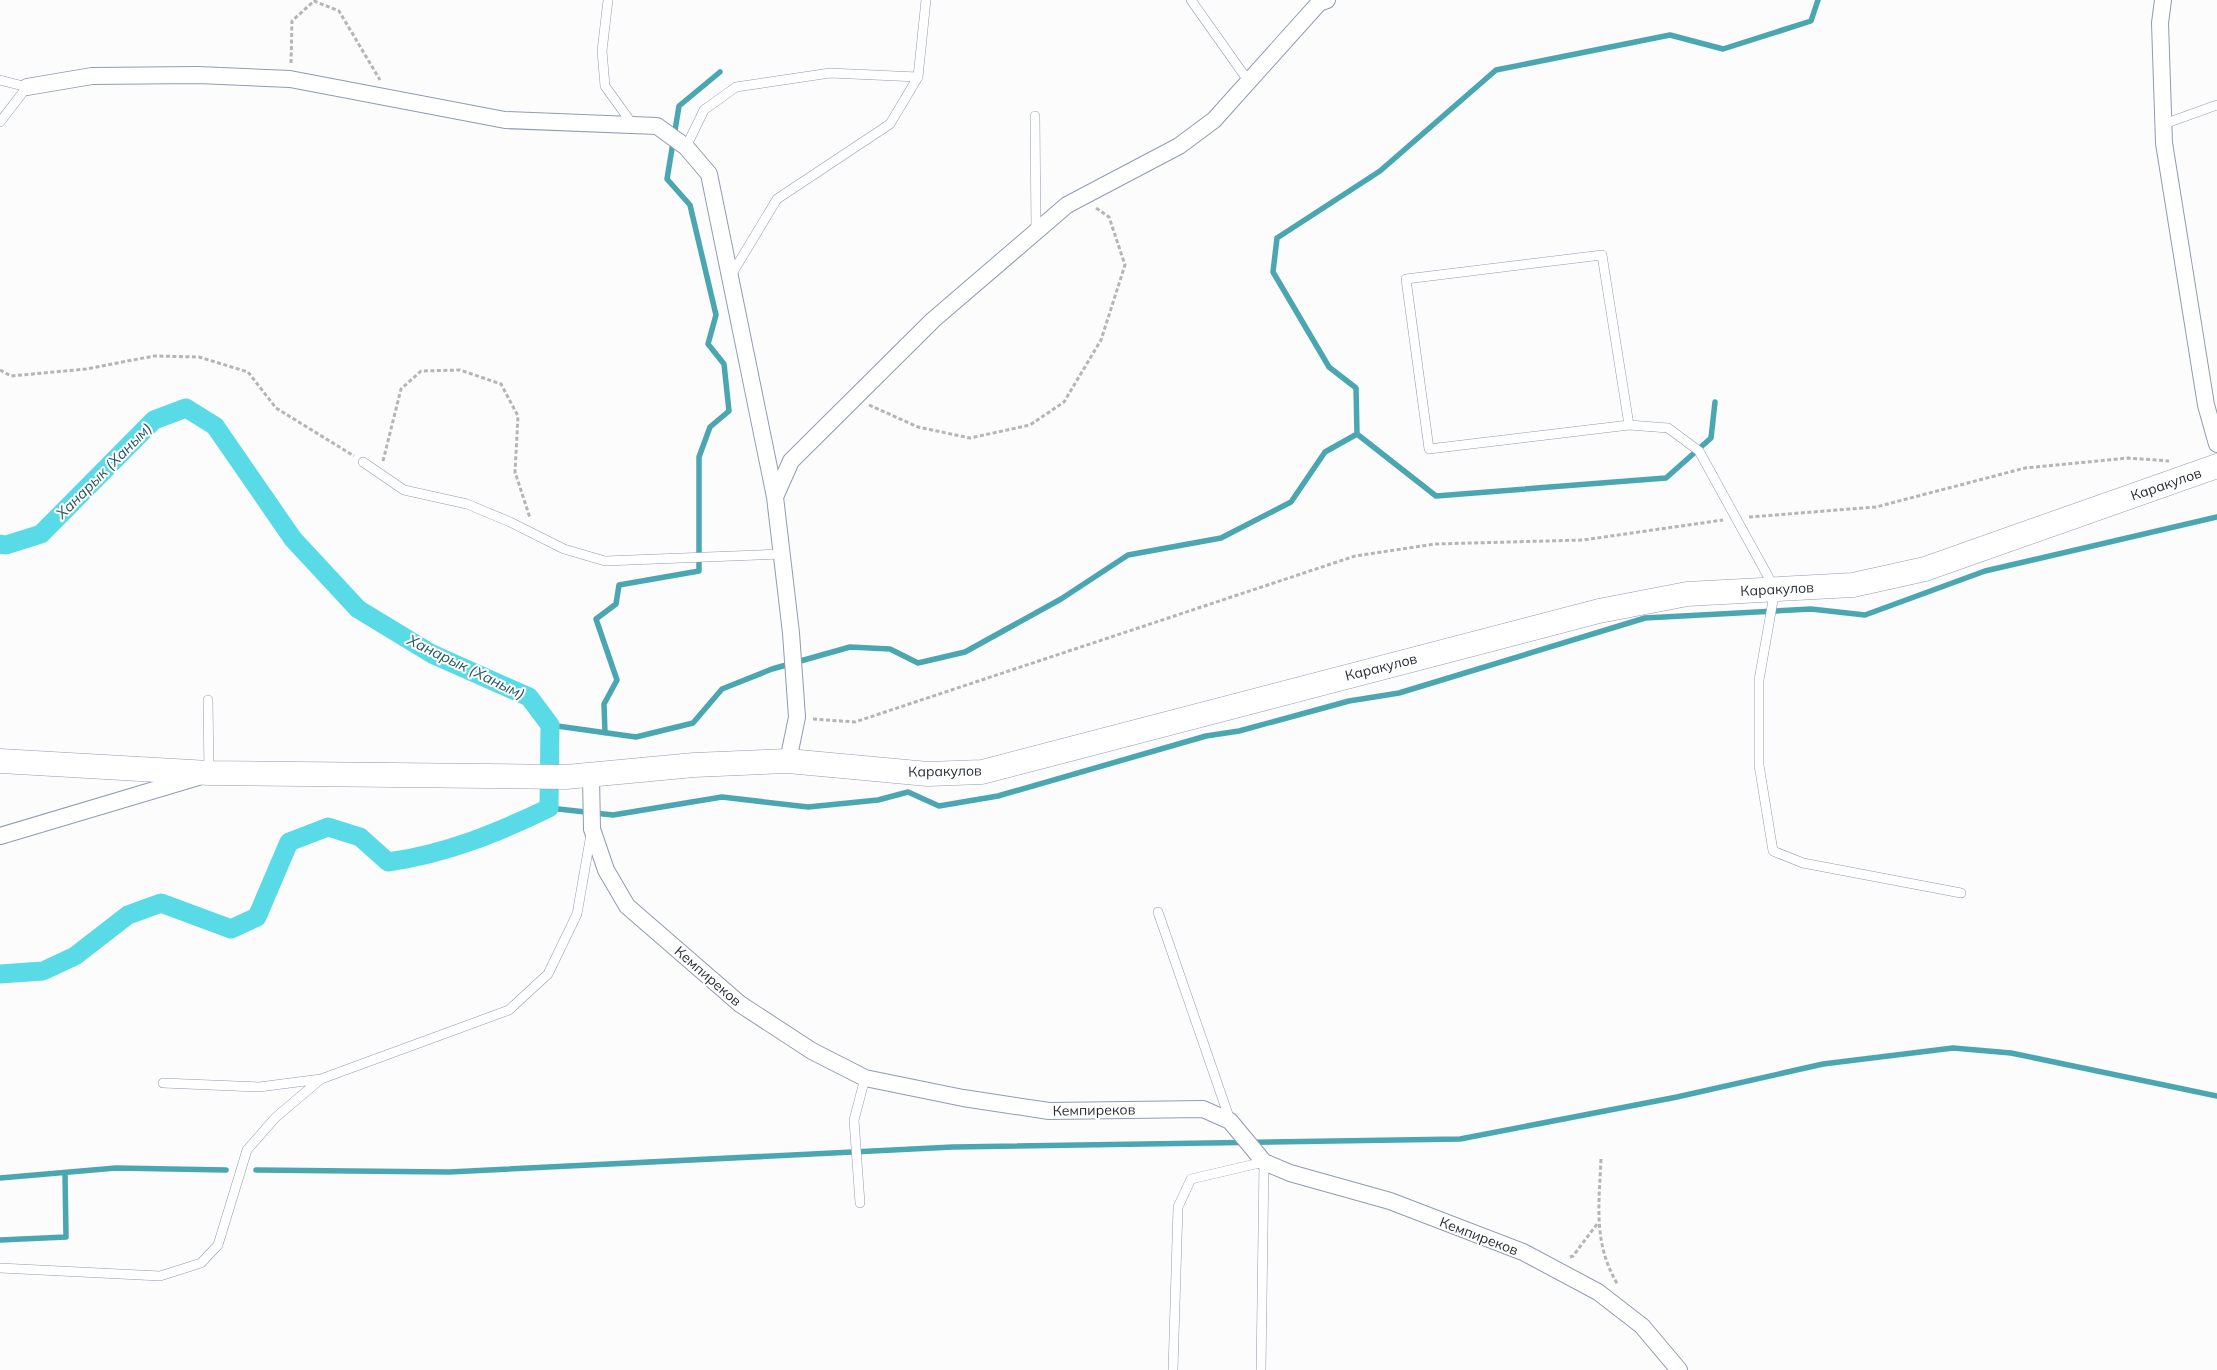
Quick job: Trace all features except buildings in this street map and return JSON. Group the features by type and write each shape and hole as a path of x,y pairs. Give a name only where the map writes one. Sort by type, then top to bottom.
{"main road":[{"name":"Каракулов","path":"0,761 209,773 566,777 694,765 788,761 928,774 982,772 1599,611 1687,594 1853,585 1925,570 2217,466"}],"street":[{"path":"775,497 791,461 933,320 1066,205 1179,146 1214,120 1318,3 1327,0"},
{"path":"2162,0 2160,23 2164,143 2206,405 2217,444"},
{"path":"27,87 92,76 198,75 290,79 392,100 505,120 658,126 686,147 709,174 775,497 791,633 797,717 788,761"},
{"path":"0,836 209,773"},
{"name":"Кемпиреков","path":"590,776 592,829 606,870 627,906 740,1004 812,1051 866,1078 963,1098 1049,1111 1202,1108 1234,1126 1261,1159 1290,1173 1390,1201 1522,1252 1598,1292 1642,1326 1679,1370"}],"lane":[{"path":"608,0 602,51 605,86 634,125"},
{"path":"730,277 777,198 890,124 918,77 926,0"},
{"path":"1192,0 1248,82"},
{"path":"686,147 704,110 736,87 830,72 918,77"},
{"path":"0,80 27,87 0,122"},
{"path":"2164,124 2217,105"},
{"path":"1035,116 1036,232"},
{"path":"1629,425 1602,255 1406,279 1429,449 1629,425 1668,428 1699,451 1776,589 1759,680 1759,765 1773,851 1803,863 1961,894"},
{"path":"363,462 404,490 468,504 564,549 605,561 781,554"},
{"path":"208,700 209,773"},
{"path":"163,1084 259,1087 321,1079 509,1010 548,974 577,914 592,829"},
{"path":"1158,912 1234,1126"},
{"path":"860,1203 854,1120 866,1078"},
{"path":"0,1268 160,1276 200,1263 218,1246 247,1150 276,1117 321,1079"},
{"path":"1173,1370 1178,1207 1191,1180 1261,1159 1261,1370"}],"path":[{"path":"290,79 292,21 314,1 340,12 392,100"},
{"path":"855,398 918,427 970,438 1030,425 1064,402 1101,340 1125,265 1109,217 1081,197"},
{"path":"0,370 11,376 86,369 154,356 199,357 248,372 276,408 363,462"},
{"path":"380,474 401,388 421,371 460,370 501,384 518,416 515,472 536,535"},
{"path":"797,717 855,722 1355,556 1435,544 1583,540 1736,518 1876,507 2025,468 2128,458 2178,461"},
{"path":"1601,1159 1598,1224 1609,1270 1618,1286"},
{"path":"1546,1264 1573,1256 1598,1224"}],"waterway":[{"path":"1357,434 1356,388 1329,367 1273,272 1277,238 1380,171 1496,70 1670,35 1723,49 1811,21 1818,0"},
{"path":"605,733 604,704 617,680 596,619 616,604 619,585 699,571 699,457 710,427 729,411 724,364 708,344 716,315 690,205 667,179 679,106 720,72"},
{"path":"550,725 636,737 693,723 722,689 772,669 850,647 890,649 918,663 965,652 1061,599 1128,555 1221,538 1291,502 1325,452 1357,434 1436,496 1666,478 1711,438 1715,402"},
{"name":"Ханарык (Ханым)","path":"0,544 6,545 41,534 154,420 186,408 215,426 293,539 358,609 432,654 529,697 550,725 549,808 530,817 451,848 388,862 360,837 328,827 289,842 257,917 231,929 161,903 128,915 75,956 43,971 0,974"},
{"path":"549,808 613,815 722,797 808,807 878,800 908,792 939,806 998,796 1206,736 1239,731 1349,701 1399,693 1645,618 1811,609 1865,615 1985,571 2217,517"},
{"path":"256,1170 449,1172 953,1147 1460,1139 1677,1097 1823,1064 1953,1048 2011,1053 2217,1096"},
{"path":"0,1178 116,1168 226,1170"},
{"path":"0,1240 66,1237 65,1173"}]}
